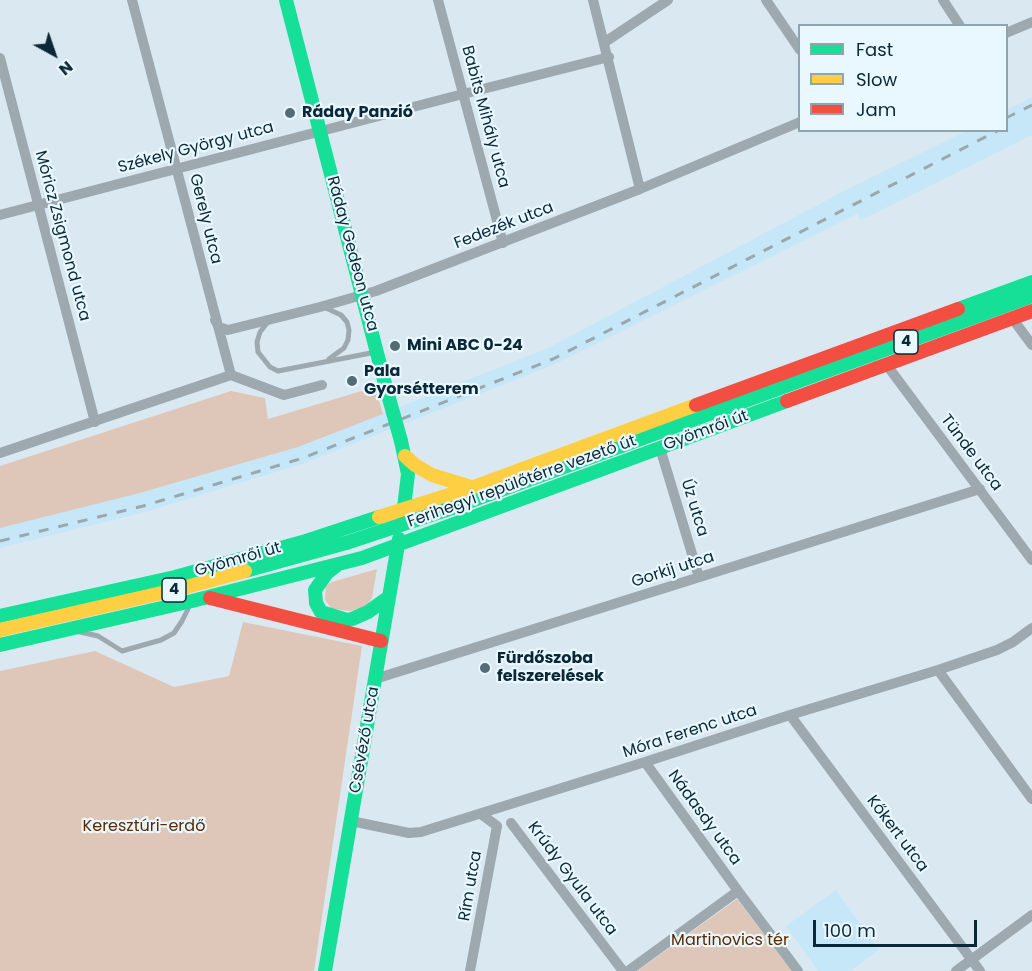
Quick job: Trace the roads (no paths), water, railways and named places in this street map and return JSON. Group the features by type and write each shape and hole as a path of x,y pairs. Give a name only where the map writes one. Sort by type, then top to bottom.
{"street":[{"name":"Gerely utca","path":"132,0 231,375"},
{"name":"Ráday Gedeon utca","path":"286,0 405,456 408,480 404,508"},
{"name":"Babits Mihály utca","path":"438,0 503,243"},
{"path":"593,0 640,189"},
{"path":"605,42 668,0"},
{"path":"766,0 798,47"},
{"path":"943,0 959,24"},
{"path":"1008,32 1032,22"},
{"name":"Székely György utca","path":"0,215 320,130 609,57"},
{"name":"Móricz Zsigmond utca","path":"0,58 95,422"},
{"name":"Fedezék utca","path":"215,320 219,327 228,330 363,295 640,189 798,123"},
{"name":"Gyömrői út","path":"0,616 175,577 306,541 470,488 1032,282"},
{"name":"Ferihegyi repülőtérre vezető út","path":"0,630 179,589 346,543 452,508 1032,296"},
{"name":"Gyömrői út","path":"0,645 192,601 362,558 1032,311"},
{"path":"1012,318 1032,345"},
{"name":"Tünde utca","path":"886,364 1032,560"},
{"path":"0,453 231,375 284,395 322,384"},
{"name":"Úz utca","path":"660,448 699,577"},
{"path":"405,456 432,475 470,488"},
{"path":"452,523 441,525 436,521 433,515 436,507 455,499 470,488"},
{"name":"Gorkij utca","path":"375,679 980,489"},
{"name":"Csévéző utca","path":"325,971 404,508"},
{"path":"350,526 366,528 374,537 371,550 362,558"},
{"path":"338,565 327,573 315,590 316,603 321,612 352,620 389,597"},
{"name":"Gyömrői út","path":"206,597 381,641"},
{"name":"Móra Ferenc utca","path":"351,821 410,833 421,832 938,670 1013,642 1032,628"},
{"path":"938,670 1032,799"},
{"name":"Kőkert utca","path":"790,715 980,971"},
{"name":"Nádasdy utca","path":"645,762 738,891"},
{"name":"Krúdy Gyula utca","path":"519,803 511,823 627,970"},
{"path":"481,814 497,826 511,823"},
{"name":"Rím utca","path":"471,971 497,826"},
{"path":"627,970 738,891 798,971"},
{"path":"956,971 1032,915"}],"lane":[{"path":"271,319 264,326 257,342 258,352 270,367 278,371 288,371 336,356 348,340 347,322 341,315 328,308 320,307"},
{"path":"325,361 348,359 378,352"},
{"path":"70,630 98,636 122,651 161,640 174,633 192,601"}],"railway":[{"path":"1008,117 1032,105"},
{"path":"0,541 143,506 303,458 553,359 995,132"}],"place":[{"name":"Ráday Panzió","path":"290,113"},
{"name":"Mini ABC 0-24","path":"395,346"},
{"name":"Pala Gyorsétterem","path":"352,381"},
{"name":"Fürdőszoba felszerelések","path":"485,668"}],"park label":[{"name":"Keresztúri-erdő","path":"144,827"},
{"name":"Martinovics tér","path":"730,941"}]}
